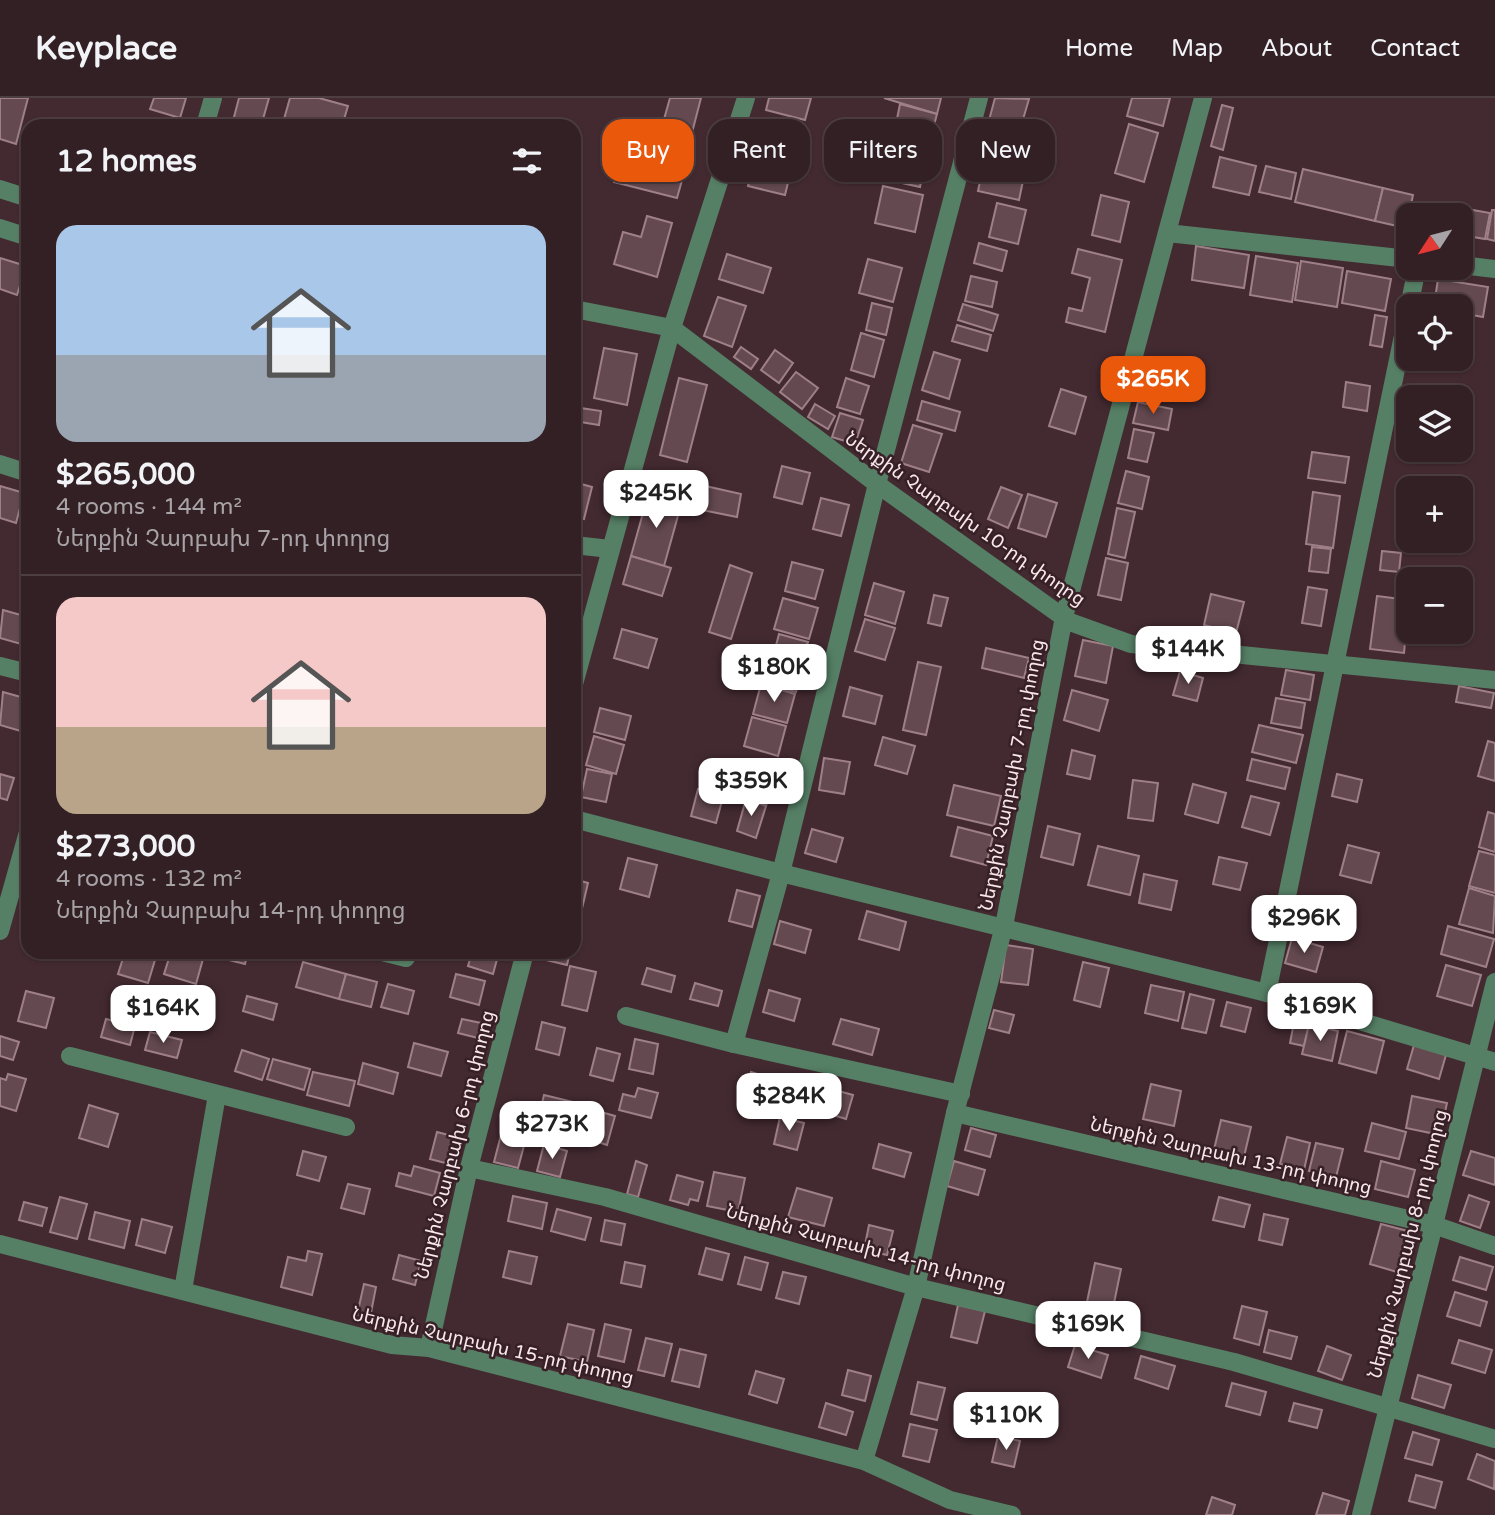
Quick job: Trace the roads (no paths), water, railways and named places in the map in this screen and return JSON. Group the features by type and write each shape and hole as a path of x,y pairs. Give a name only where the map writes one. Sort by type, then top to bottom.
{"street":[{"path":"207,119 213,98"},
{"path":"581,658 673,328 746,98"},
{"path":"734,1044 781,873 877,484 979,98"},
{"name":"Ներքին Չարբախ 7-րդ փողոց","path":"864,1461 916,1287 955,1113 1004,926 1064,617 1203,98"},
{"path":"0,189 21,196"},
{"path":"0,228 21,235"},
{"path":"1167,233 1396,258"},
{"path":"1474,266 1495,268"},
{"path":"1267,993 1414,280"},
{"name":"Ներքին Չարբախ 10-րդ փողոց","path":"581,310 673,328 877,484 1064,617 1131,644 1495,680"},
{"path":"0,464 21,471"},
{"path":"581,546 610,549"},
{"path":"0,666 21,671"},
{"path":"581,821 1267,993 1495,1062"},
{"path":"0,931 6,890 21,850"},
{"name":"Ներքին Չարբախ 6-րդ փողոց","path":"429,1348 469,1168 523,959"},
{"name":"Ներքին Չարբախ 8-րդ փողոց","path":"1361,1515 1495,982"},
{"path":"626,1016 734,1044 961,1094"},
{"path":"70,1056 346,1128"},
{"path":"184,1290 217,1095"},
{"name":"Ներքին Չարբախ 13-րդ փողոց","path":"955,1113 1434,1225 1495,1246"},
{"name":"Ներքին Չարբախ 14-րդ փողոց","path":"469,1168 605,1197 916,1287 1234,1362 1495,1439"},
{"name":"Ներքին Չարբախ 15-րդ փողոց","path":"0,1244 392,1345 429,1348 864,1461 950,1500 1012,1515"}]}
